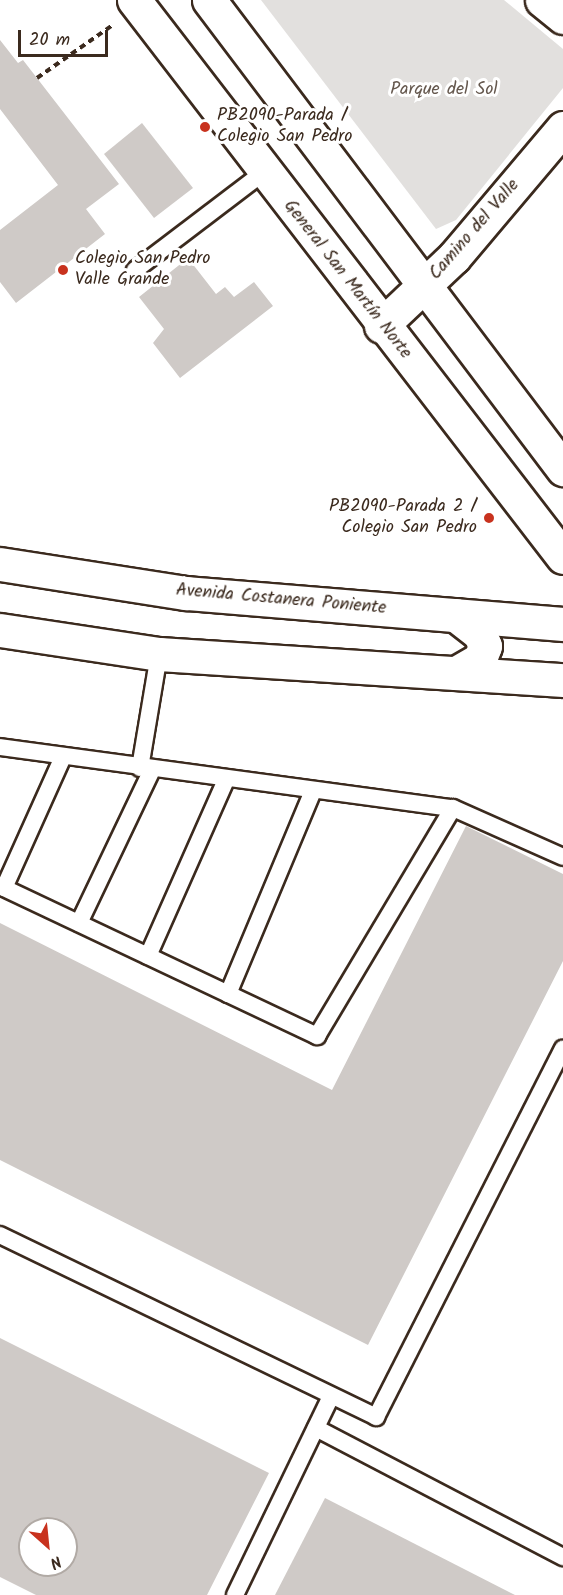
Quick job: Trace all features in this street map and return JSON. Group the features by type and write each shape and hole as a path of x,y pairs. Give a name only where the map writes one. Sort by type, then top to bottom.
{"street":[{"path":"209,0 563,469"},
{"path":"542,0 563,17"},
{"name":"General San Martín Norte","path":"125,11 264,172 381,326 563,557"},
{"name":"Camino del Valle","path":"381,326 425,286 556,150"},
{"name":"Avenida Costanera Poniente","path":"0,564 186,593 563,624"},
{"path":"456,615 480,634 485,646 476,663 456,673"},
{"path":"0,630 159,654 563,680"}],"lane":[{"path":"135,270 264,172"},
{"path":"79,923 146,769 159,654"},
{"path":"0,747 226,780 453,808 563,857"},
{"path":"63,757 2,887 317,1036 453,808"},
{"path":"148,956 226,780"},
{"path":"228,994 313,791"},
{"path":"0,1235 375,1417 563,1049"},
{"path":"235,1595 332,1396"},
{"path":"316,1428 563,1557"}],"path":[{"path":"37,78 125,11"}],"green space":[{"name":"Parque del Sol","path":"261,0 504,0 563,49 563,88 456,220 436,229"}],"building":[{"path":"0,40 18,63 23,60 119,184 86,209 105,234 16,303 0,282 0,230 58,185 0,109"},
{"path":"142,123 193,188 154,218 104,154"},
{"path":"188,258 216,294 225,287 234,297 254,282 273,306 180,378 153,343 164,329 139,297"},
{"path":"466,826 563,874 563,961 368,1345 0,1160 0,923 332,1090"},
{"path":"0,1338 269,1473 207,1595 36,1595 0,1577"},
{"path":"325,1498 515,1595 275,1595"}],"place":[{"name":"PB2090-Parada / Colegio San Pedro","path":"205,127"},
{"name":"Colegio San Pedro Valle Grande","path":"63,270"},
{"name":"PB2090-Parada 2 / Colegio San Pedro","path":"489,518"}]}
